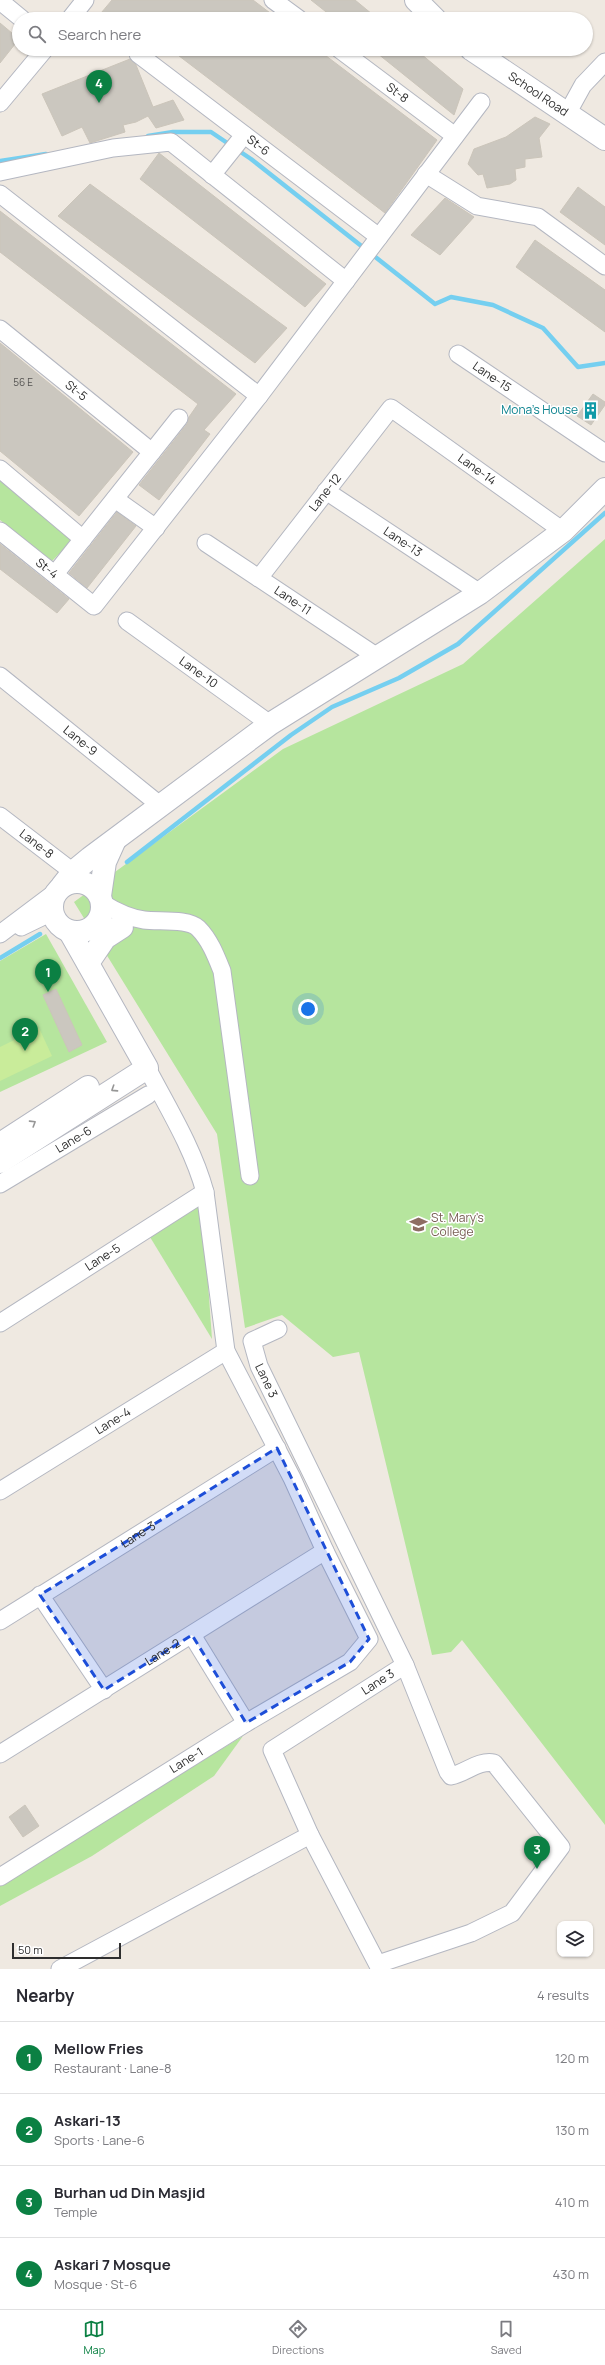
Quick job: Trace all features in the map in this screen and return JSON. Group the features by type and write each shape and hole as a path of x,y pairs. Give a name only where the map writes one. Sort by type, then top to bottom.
{"street":[{"path":"76,12 85,0"},
{"path":"273,0 289,12"},
{"path":"416,0 428,12"},
{"path":"0,1 13,12"},
{"path":"0,103 39,56"},
{"name":"St-6","path":"141,56 379,237"},
{"name":"St-8","path":"348,56 455,136"},
{"name":"School Road","path":"481,56 605,139"},
{"path":"566,114 583,85 605,62"},
{"path":"115,499 156,528 259,396 481,102"},
{"path":"212,175 244,135"},
{"path":"0,172 113,148 171,142 346,281"},
{"path":"426,174 477,206 538,217 605,266"},
{"path":"0,194 259,396"},
{"name":"St-5","path":"0,329 152,452"},
{"name":"Lane-15","path":"458,354 605,453"},
{"name":"Lane-12","path":"259,578 391,408"},
{"name":"Lane-14","path":"391,408 564,531"},
{"path":"55,574 179,418"},
{"path":"0,469 83,539"},
{"path":"2,933 160,806 270,724 379,658 480,593 564,531 605,489"},
{"name":"Lane-13","path":"326,491 480,593"},
{"name":"St-4","path":"0,531 94,606 156,528"},
{"name":"Lane-11","path":"206,543 379,658"},
{"name":"Lane-10","path":"127,621 270,724"},
{"name":"Lane-9","path":"0,676 160,806"},
{"name":"Lane-8","path":"0,816 64,883"},
{"path":"81,930 100,917 105,862 114,842"},
{"path":"64,883 83,882 90,885 101,899 125,915 144,920 176,921 197,927 214,950 222,971 250,1176"},
{"path":"64,883 51,904 52,912 58,925 81,930 122,926 144,920"},
{"path":"2,933 23,926 52,912"},
{"path":"88,964 105,938 122,926"},
{"path":"81,930 88,964 190,1150 206,1192 226,1351 277,1448 325,1551"},
{"path":"0,1144 143,1062"},
{"path":"0,1162 143,1062"},
{"name":"Lane-6","path":"0,1184 148,1095"},
{"name":"Lane-5","path":"0,1323 206,1192"},
{"name":"Lane 3","path":"278,1329 252,1341 259,1366 405,1665 272,1750 310,1835 379,1967"},
{"name":"Lane-4","path":"0,1491 226,1351"},
{"name":"Lane-3","path":"0,1621 277,1448"},
{"name":"Lane-2","path":"0,1754 325,1551"},
{"name":"Lane-1","path":"0,1877 246,1723 350,1662 369,1639 325,1551"},
{"path":"40,1595 104,1690"},
{"path":"192,1635 246,1723"},
{"path":"379,1967 471,1933 512,1913 561,1847 494,1763 487,1762 477,1765 457,1775 451,1776 448,1772 405,1665"},
{"path":"60,1969 310,1835"}],"highlighted area":[{"path":"277,1448 369,1639 350,1662 246,1723 192,1635 104,1690 40,1595"}],"green space":[{"path":"0,478 73,540 52,561 0,520"},
{"name":"St. Mary's College","path":"605,539 605,1825 462,1640 451,1652 432,1655 359,1352 333,1357 282,1315 245,1328 217,1134 74,902 283,749 463,664"},
{"path":"46,934 107,1042 0,1092 0,961"},
{"path":"39,1028 52,1056 0,1081 0,1047"},
{"path":"196,1207 201,1208 203,1213 212,1339 150,1237"},
{"path":"243,1736 214,1776 92,1856 0,1906 0,1883"}],"building":[{"path":"112,0 253,0 269,12 102,12"},
{"path":"311,0 355,0 370,12 326,12"},
{"path":"0,23 12,33 12,48 0,63"},
{"path":"179,56 326,56 437,140 385,213"},
{"path":"381,56 423,56 463,89 454,115"},
{"path":"130,59 136,65 153,107 173,100 184,120 156,128 148,116 136,122 123,125 125,132 90,143 82,127 62,136 42,94"},
{"path":"535,117 550,124 539,138 542,157 525,159 525,167 515,169 516,180 510,184 487,188 483,174 478,175 468,164 474,149 506,137"},
{"path":"159,153 326,284 305,307 140,179"},
{"path":"90,184 287,328 255,363 58,216"},
{"path":"578,187 605,207 605,245 560,212"},
{"path":"445,198 474,217 440,255 411,235"},
{"path":"0,211 236,394 204,430 210,434 159,500 139,485 187,424 189,417 198,404 0,252"},
{"path":"535,240 605,290 605,332 516,267"},
{"path":"0,343 133,452 79,516 0,451"},
{"name":"Mona's House","path":"593,394 605,402 605,405 591,425 577,416"},
{"path":"117,512 136,526 87,588 69,573"},
{"path":"0,544 69,599 57,613 0,569"},
{"path":"56,989 82,1045 69,1052 43,995"},
{"path":"25,1805 39,1826 23,1837 9,1817"}],"waterway":[{"path":"148,136 173,132 211,132 251,159 435,304 451,297 493,305 543,328 578,367 605,363"},
{"path":"0,161 46,154"},
{"path":"127,862 291,735 332,707 399,678 458,644 605,513"},
{"path":"0,958 40,934"}],"place":[{"name":"Askari 7 Mosque","path":"99,103"},
{"name":"Mona's House","path":"591,410"},
{"name":"Mellow Fries","path":"48,992"},
{"name":"Askari-13","path":"25,1051"},
{"name":"St. Mary's College","path":"418,1225"},
{"name":"Burhan ud Din Masjid","path":"537,1869"}]}
